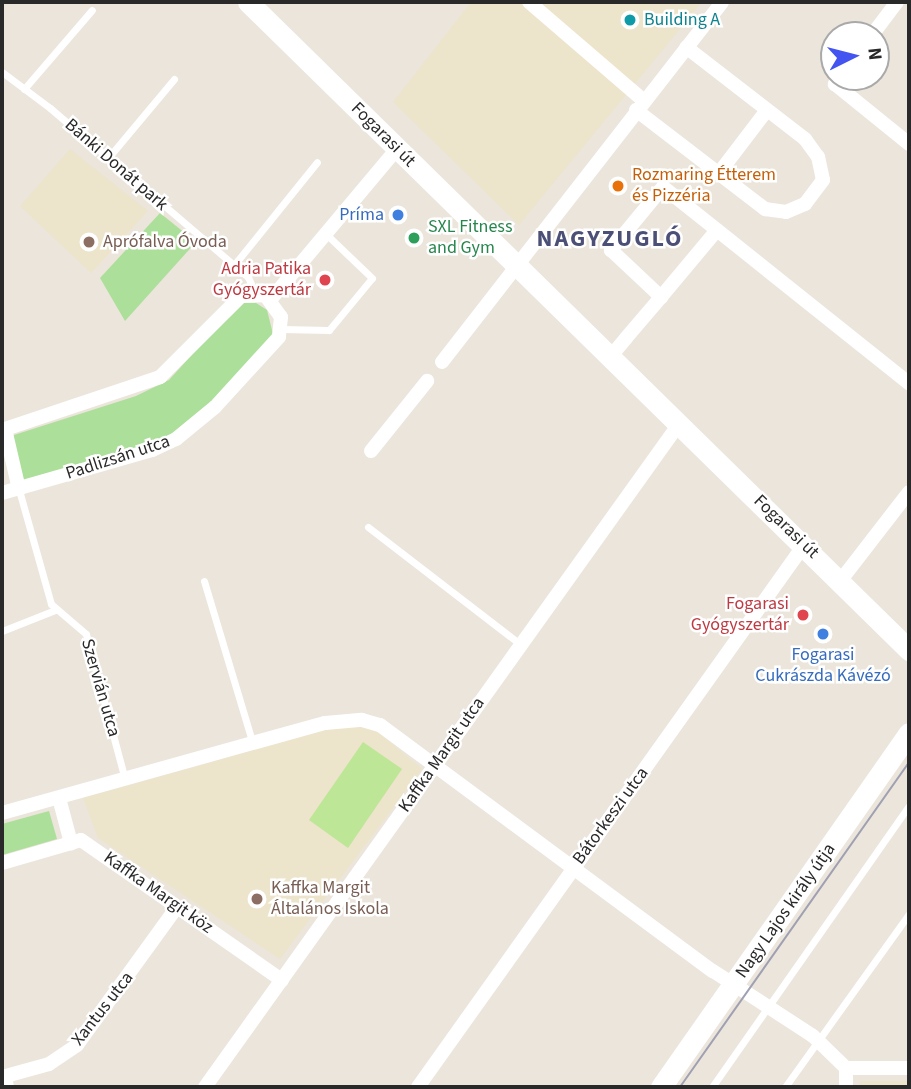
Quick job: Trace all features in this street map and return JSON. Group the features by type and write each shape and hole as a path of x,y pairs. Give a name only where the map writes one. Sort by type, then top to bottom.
{"main road":[{"name":"Fogarasi út","path":"248,2 841,580 909,650"},
{"name":"Nagy Lajos király útja","path":"661,1087 909,733"},
{"path":"2,1079 3,1087"}],"street":[{"path":"446,358 722,2"},
{"path":"883,21 897,2"},
{"path":"536,4 640,106 765,209 786,212 805,204 823,180 818,157 805,139 686,47"},
{"path":"844,91 909,144"},
{"path":"719,173 767,110"},
{"path":"271,299 397,149"},
{"path":"661,297 611,250 663,187 909,383"},
{"path":"611,356 717,230"},
{"path":"19,489 3,429 160,377 231,302 255,293 271,299 281,317 281,329"},
{"name":"Padlizsán utca","path":"2,494 152,450 176,439 215,407 281,329"},
{"path":"371,451 427,381"},
{"name":"Kaffka Margit utca","path":"205,1087 679,424"},
{"path":"841,580 909,492"},
{"name":"Bátorkeszi utca","path":"418,1087 804,545"},
{"path":"2,813 325,723 362,720 380,726 734,985 818,1041 846,1068 909,1068"},
{"path":"2,863 71,843 59,798"},
{"name":"Kaffka Margit köz","path":"71,843 81,840 282,980"},
{"name":"Xantus utca","path":"2,1079 49,1064 77,1045 177,907"},
{"path":"846,1068 846,1087"}],"lane":[{"path":"24,89 92,10"},
{"name":"Bánki Donát park","path":"2,72 248,277 255,293"},
{"path":"108,158 174,79"},
{"path":"234,265 317,162"},
{"path":"281,329 329,330 372,278 326,234"},
{"path":"2,631 55,611 19,489"},
{"path":"368,527 521,645"},
{"path":"204,581 253,744"},
{"name":"Szervián utca","path":"55,611 86,634 125,780"},
{"path":"712,1087 909,806"},
{"path":"785,1087 909,914"}],"shaded area":[{"path":"471,2 702,2 519,225 393,102"},
{"name":"Aprófalva Óvoda","path":"70,149 148,211 91,273 20,206"},
{"name":"Kaffka Margit Általános Iskola","path":"359,725 378,732 422,769 280,959 98,838 83,798 333,728"},
{"path":"860,1081 909,1081 909,1087 859,1087"}],"green space":[{"path":"160,213 196,242 125,321 100,278"},
{"path":"239,303 256,303 267,310 273,334 227,391 171,438 27,482 22,479 12,444 14,435 136,396 169,380"},
{"path":"363,742 402,769 348,848 309,820"},
{"path":"49,811 57,839 2,855 2,824"}],"tram line":[{"path":"680,1087 909,762"}],"place":[{"name":"Building A","path":"630,20"},
{"name":"Rozmaring Étterem és Pizzéria","path":"618,186"},
{"name":"Príma","path":"398,215"},
{"name":"SXL Fitness and Gym","path":"414,238"},
{"name":"Aprófalva Óvoda","path":"89,242"},
{"name":"Adria Patika Gyógyszertár","path":"325,280"},
{"name":"Fogarasi Gyógyszertár","path":"803,615"},
{"name":"Fogarasi Cukrászda Kávézó","path":"823,634"},
{"name":"Kaffka Margit Általános Iskola","path":"257,899"}],"district":[{"name":"NAGYZUGLÓ","path":"610,239"}]}
